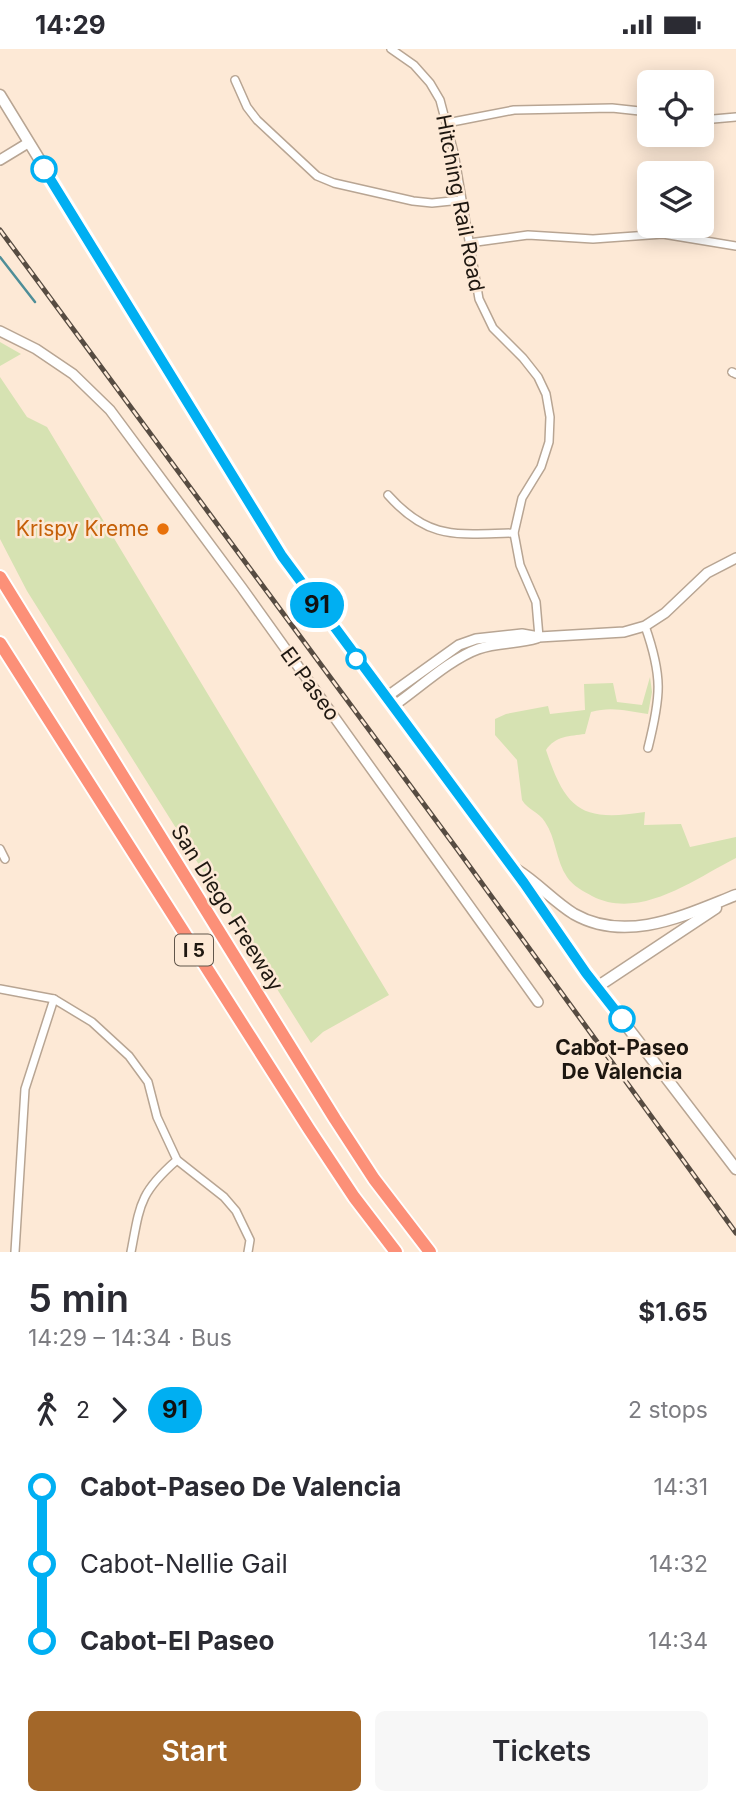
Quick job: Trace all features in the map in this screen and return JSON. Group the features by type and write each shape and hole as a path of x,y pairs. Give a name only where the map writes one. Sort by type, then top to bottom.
{"highway":[{"name":"San Diego Freeway","path":"0,577 335,1119 374,1179 430,1252"},
{"name":"I 5","path":"0,643 309,1129 396,1252"}],"main road":[{"path":"0,95 282,556 597,987 736,1169"},
{"path":"511,867 533,880 556,902 576,915 606,925 625,927 661,923 736,896"},
{"path":"597,987 689,924 736,896"}],"street":[{"name":"Hitching Rail Road","path":"391,49 414,65 430,83 440,100 447,123 479,299 493,328 523,358 538,377 546,394 550,417 549,442 541,467 523,498 514,533 520,565 536,602 539,637"},
{"path":"235,81 247,107 257,120 317,176 334,183 413,201 432,203 461,200"},
{"path":"447,123 514,110 612,108 637,111"},
{"path":"714,119 736,117"},
{"path":"0,160 28,143"},
{"path":"469,243 510,235 593,239 663,234 736,246"},
{"name":"El Paseo","path":"0,331 36,349 73,374 110,410 248,597 538,1002"},
{"path":"388,495 403,512 433,530 453,533 514,533"},
{"path":"385,698 459,645 495,636 522,634 539,637 624,632 645,626 666,613 707,573 736,558"},
{"path":"645,626 657,660 659,677 659,695 648,748"},
{"path":"392,707 464,655 480,648 539,637"},
{"path":"0,849 5,859"},
{"path":"0,989 54,999 92,1022 129,1056 148,1082 157,1117 177,1160 224,1196 236,1211 250,1240 248,1252"},
{"path":"15,1252 25,1089 54,999"},
{"path":"131,1252 141,1202 156,1179 177,1160"}],"green space":[{"path":"0,342 21,354 0,366"},
{"path":"0,377 27,417 47,427 389,995 323,1032 311,1043 27,591 0,539"},
{"path":"650,677 652,692 648,714 613,709 591,712 585,734 563,737 546,750 553,770 569,799 591,813 623,815 645,812 644,825 681,824 690,847 736,837 736,858 685,886 648,901 629,904 610,902 585,892 567,877 545,822 522,800 517,760 495,735 495,719 506,714 548,706 550,714 585,710 584,684 613,683 617,702 642,705"}],"waterway":[{"path":"0,257 35,302"}],"railway":[{"path":"0,230 457,849 736,1233"}],"bus line":[{"name":"91","path":"44,169 282,556 622,1019"}],"place":[{"name":"Krispy Kreme","path":"163,529"},
{"name":"Cabot-Paseo De Valencia","path":"622,1019"}]}
